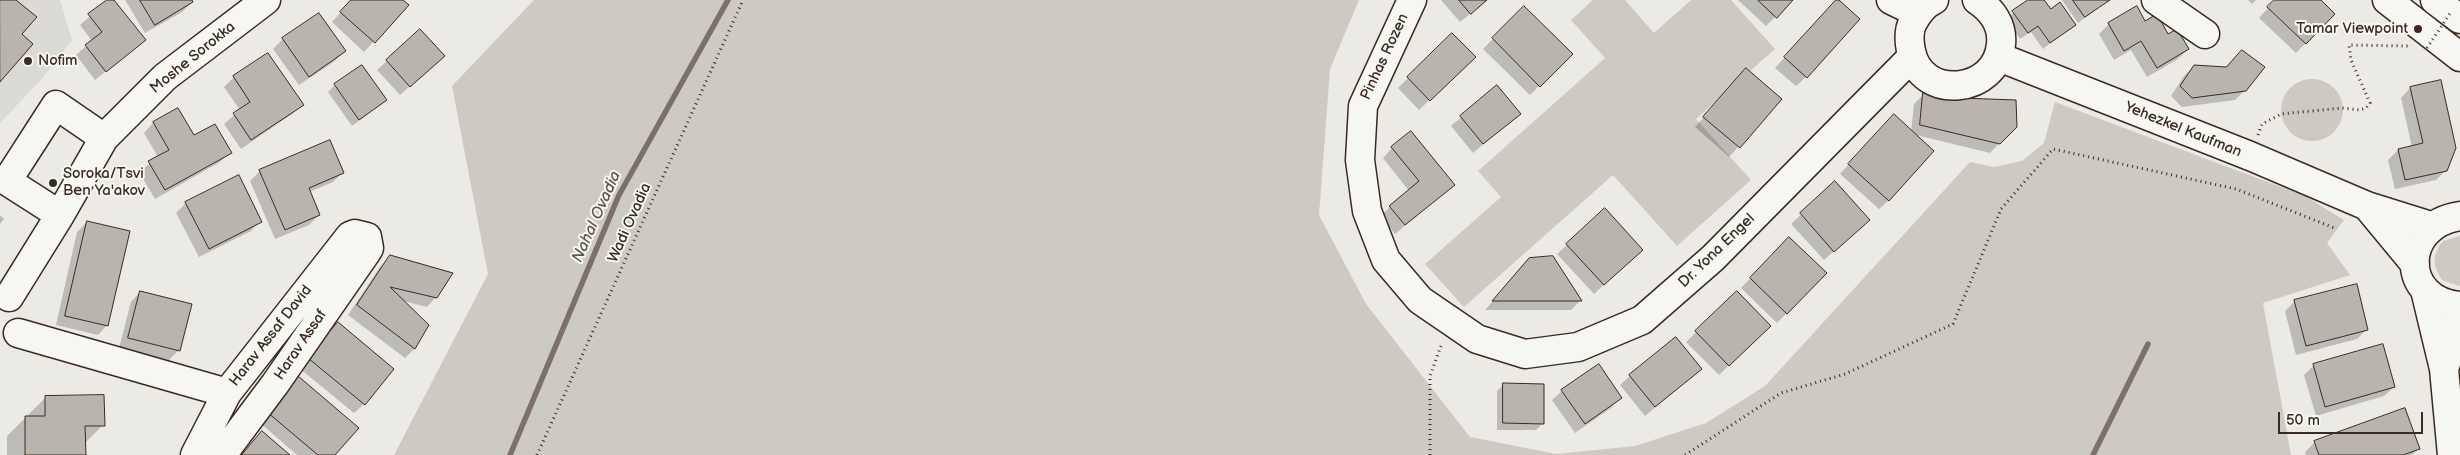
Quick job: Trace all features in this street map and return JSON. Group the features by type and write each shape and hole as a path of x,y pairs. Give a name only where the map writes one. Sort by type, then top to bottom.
{"street":[{"name":"Moshe Sorokka","path":"5,295 60,215 104,138 165,77 266,0"},
{"name":"Pinhas Rozen","path":"1412,0 1363,106 1360,160 1367,211 1386,260 1420,300 1477,338"},
{"path":"1891,0 1926,7 1911,27 1912,57 1920,71 1933,81 1948,86 1964,86 1978,80 1991,70 1998,57 2002,43 2000,30 1986,2"},
{"path":"2156,0 2205,34"},
{"path":"2387,0 2460,57"},
{"name":"Dr. Yona Engel","path":"1477,338 1525,354 1578,347 1642,320 1713,258 1912,57"},
{"name":"Yehezkel Kaufman","path":"1998,57 2250,156 2367,206 2432,226"},
{"path":"60,215 7,181 56,105 104,138"},
{"name":"Yehezkel Kaufman","path":"2367,206 2415,264"},
{"path":"2452,455 2444,369 2425,290 2418,278 2415,264 2416,249 2422,236 2432,226 2445,218 2460,216"},
{"name":"Harav Assaf David","path":"9,341 227,394 350,236 362,235"},
{"name":"Harav Assaf","path":"222,455 275,384 313,326 366,253 369,242 367,237 362,235"},
{"path":"2425,290 2436,300 2449,305 2460,306"},
{"path":"5,295 18,306 21,319 9,341"},
{"path":"2444,369 2460,321"},
{"path":"195,455 227,394"}],"path":[{"name":"Wadi Ovadia","path":"537,455 743,0"},
{"path":"2427,48 2449,11"},
{"path":"2250,156 2262,124 2280,114 2342,108 2360,110 2366,108 2370,103 2351,60 2349,44 2399,45"},
{"path":"1685,455 1781,392 1845,374 1953,324 2001,209 2053,149 2236,190 2337,229"},
{"path":"1430,455 1430,376 1450,320"}],"shaded area":[{"name":"Nofim","path":"0,0 60,0 72,40 40,81 0,123"},
{"path":"534,0 1359,0 1330,69 1319,215 1366,304 1470,437 1556,454 1635,446 1706,423 1765,386 1970,162 1994,167 2022,161 2044,143 2055,102 2305,196 2344,220 2327,243 2350,275 2263,303 2291,455 394,455 488,274 452,86"},
{"path":"1593,0 1625,0 1654,33 1691,0 1731,0 1775,49 1696,119 1751,180 1677,246 1613,175 1464,307 1425,264 1501,197 1478,171 1605,58 1571,20"},
{"path":"2306,79 2318,79 2334,88 2341,98 2343,110 2341,122 2334,132 2318,141 2306,141 2295,136 2286,127 2281,116 2281,104 2286,93 2295,84"},
{"path":"2460,236 2459,286 2442,280 2436,270 2435,255 2443,241"}],"building":[{"path":"0,0 16,0 37,17 22,34 33,44 0,82"},
{"path":"107,0 114,0 146,40 106,72 85,45 102,32 88,14"},
{"path":"140,0 192,0 193,2 155,25"},
{"path":"351,0 403,0 409,5 375,43 340,12"},
{"path":"1459,0 1487,0 1471,14"},
{"path":"1758,0 1793,0 1777,18"},
{"path":"1836,0 1839,0 1860,19 1807,78 1784,57"},
{"path":"2028,0 2044,0 2051,9 2060,2 2076,25 2050,43 2038,26 2028,33 2012,11"},
{"path":"2073,0 2110,0 2085,17"},
{"path":"2274,0 2321,0 2335,14 2306,44 2267,7"},
{"path":"1524,6 1573,54 1540,87 1492,38"},
{"path":"2137,6 2145,21 2157,14 2168,34 2177,29 2189,49 2157,68 2141,41 2124,51 2108,23"},
{"path":"319,13 346,51 309,77 282,38"},
{"path":"420,29 445,56 410,87 386,60"},
{"path":"1452,33 1476,57 1430,101 1407,77"},
{"path":"2242,50 2265,67 2246,91 2192,98 2180,86 2194,65 2226,67"},
{"path":"268,53 304,105 251,140 233,113 250,102 233,76"},
{"path":"362,65 387,100 359,120 334,84"},
{"path":"1746,68 1782,99 1740,148 1703,117"},
{"path":"2441,80 2456,148 2447,171 2405,180 2398,149 2423,143 2410,87"},
{"path":"1497,85 1521,114 1483,144 1460,116"},
{"path":"1923,93 1961,98 2016,100 2017,127 2000,144 1920,125"},
{"path":"178,108 194,135 215,124 232,153 165,190 148,161 169,150 153,122"},
{"path":"1894,114 1934,151 1889,201 1848,164"},
{"path":"1411,131 1455,185 1405,225 1389,206 1419,181 1391,147"},
{"path":"330,140 344,173 309,188 320,215 285,230 259,170"},
{"path":"239,175 262,222 209,249 185,202"},
{"path":"1835,181 1870,220 1834,252 1800,213"},
{"path":"1605,208 1643,250 1604,285 1566,244"},
{"path":"87,221 130,231 108,326 65,316"},
{"path":"1789,237 1827,273 1787,314 1750,278"},
{"path":"390,255 453,273 437,298 390,287 429,325 415,349 357,305"},
{"path":"1553,256 1582,301 1492,301 1529,258"},
{"path":"2357,284 2368,330 2306,346 2294,300"},
{"path":"140,291 192,304 180,351 128,338"},
{"path":"1737,291 1771,326 1729,366 1695,331"},
{"path":"338,322 394,369 365,405 308,358"},
{"path":"1676,337 1702,369 1655,407 1629,375"},
{"path":"2383,344 2395,387 2325,407 2313,364"},
{"path":"1599,364 1622,398 1585,424 1561,390"},
{"path":"298,376 359,428 335,455 318,455 267,412"},
{"path":"1503,383 1544,384 1544,424 1503,423"},
{"path":"104,395 105,426 85,426 86,455 25,455 25,416 45,416 45,396"},
{"path":"2405,408 2420,449 2403,455 2319,455 2314,441"},
{"path":"262,431 290,455 242,455"}],"waterway":[{"name":"Nahal Ovadia","path":"510,455 619,195 728,0"},
{"path":"2093,455 2148,344"}],"place":[{"name":"Tamar Viewpoint","path":"2418,29"},
{"name":"Nofim","path":"28,61"},
{"name":"Soroka/Tsvi Ben Ya'akov","path":"53,183"}]}
